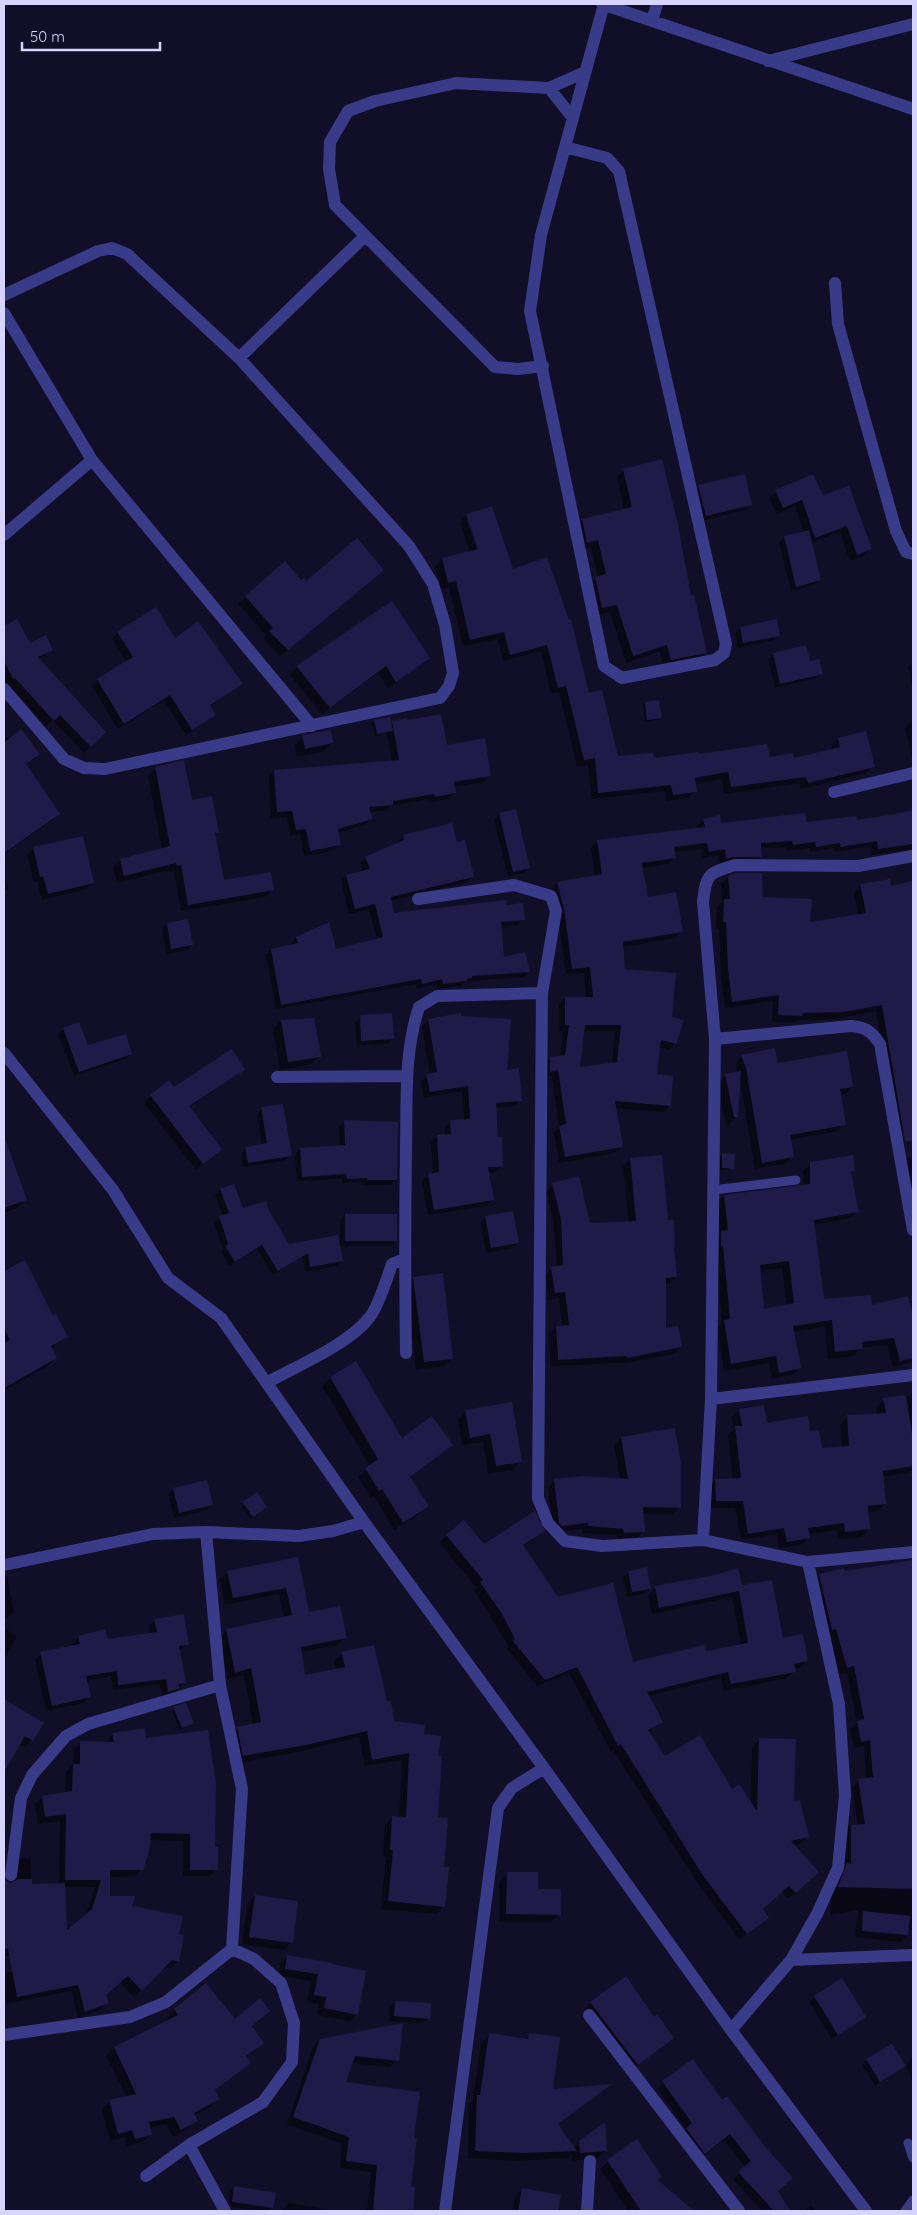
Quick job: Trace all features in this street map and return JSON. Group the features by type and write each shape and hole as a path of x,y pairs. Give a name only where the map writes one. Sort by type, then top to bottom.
{"street":[{"path":"565,147 607,158 619,171 726,644 724,653 715,660 622,678 604,666 530,310 541,235 603,4 913,109"},
{"path":"652,21 658,4"},
{"path":"767,61 913,24"},
{"path":"543,366 518,369 494,367 335,206 329,169 330,142 348,111 374,100 456,83 549,88 585,72"},
{"path":"549,88 573,118"},
{"path":"239,358 365,236"},
{"path":"4,295 98,251 112,248 126,254 239,358 410,546 433,584 445,625 454,673 449,686 440,698 105,769 84,768 64,759 4,689"},
{"path":"835,282 838,324 896,531 906,552 913,554"},
{"path":"4,314 92,460 312,726"},
{"path":"4,535 92,460"},
{"path":"834,792 913,773"},
{"path":"703,1540 711,1399 714,1039 703,902 706,881 716,871 735,865 858,866 913,856"},
{"path":"418,899 514,885 551,896 556,911 542,994 538,1498 548,1524 565,1542 602,1546 703,1540 808,1562 913,1552"},
{"path":"406,1353 404,1260 407,1076 412,1027 419,1007 437,996 542,994"},
{"path":"714,1039 851,1026 863,1027 873,1033 880,1044 913,1230"},
{"path":"4,1053 113,1190 168,1278 221,1318 268,1382 364,1522 544,1768 731,2030 866,2211"},
{"path":"277,1077 407,1076"},
{"path":"268,1382 336,1344 370,1318 392,1264 404,1260"},
{"path":"711,1399 913,1375"},
{"path":"4,1565 153,1534 206,1532 299,1536 333,1531 364,1522"},
{"path":"4,2035 130,2017 166,2002 232,1949 242,1789 220,1685 206,1532"},
{"path":"731,2030 791,1960 817,1914 838,1868 845,1795 839,1704 808,1562"},
{"path":"11,1875 21,1798 32,1775 66,1736 88,1724 220,1685"},
{"path":"445,2211 498,1808 512,1788 544,1768"},
{"path":"146,2176 189,2144 263,2102 292,2062 294,2023 281,1983 254,1959 232,1949"},
{"path":"791,1960 913,1955"},
{"path":"589,2015 739,2211"},
{"path":"189,2144 225,2211"},
{"path":"587,2211 590,2161"}],"lane":[{"path":"713,1190 796,1180"},
{"path":"908,2143 913,2158"},
{"path":"905,2211 913,2200"}],"building":[{"path":"662,459 678,525 691,596 694,595 707,653 671,660 667,645 633,656 617,605 602,608 595,577 606,574 598,540 587,543 582,519 632,507 623,469"},
{"path":"745,474 752,505 706,516 698,485"},
{"path":"813,474 823,495 849,486 872,549 857,555 847,526 815,538 802,500 783,508 775,490"},
{"path":"492,506 513,569 547,557 569,620 571,619 589,693 602,690 618,756 653,753 654,758 699,752 699,754 767,744 770,757 793,753 794,758 840,747 838,738 866,731 875,767 808,783 806,777 731,787 728,772 695,778 697,792 673,795 671,785 598,793 595,758 584,760 566,686 558,688 547,645 510,655 504,632 470,640 456,581 448,583 442,558 478,549 466,514"},
{"path":"809,530 821,580 796,587 784,536"},
{"path":"357,538 384,570 288,650 269,631 273,628 245,596 285,561 301,580 304,578 306,581"},
{"path":"392,601 430,658 396,682 386,666 330,708 296,666"},
{"path":"156,607 175,638 198,621 243,684 210,705 216,715 192,730 170,695 124,724 97,679 133,657 117,632"},
{"path":"17,619 30,643 46,635 53,650 38,657 106,732 91,747 60,715 54,721 15,678 13,679 4,661 4,626"},
{"path":"777,619 780,636 743,643 740,627"},
{"path":"806,645 810,661 819,659 823,674 780,684 773,653"},
{"path":"659,700 662,718 647,720 645,702"},
{"path":"441,714 447,745 485,738 491,776 454,782 456,793 435,797 434,794 393,801 393,805 369,807 373,819 338,829 341,845 310,851 306,829 296,830 292,811 277,812 274,770 399,760 392,721"},
{"path":"390,717 393,731 377,734 374,720"},
{"path":"21,729 40,754 26,764 60,814 4,853 4,743"},
{"path":"331,730 333,743 305,749 302,735"},
{"path":"184,760 192,800 212,796 219,833 215,833 224,880 271,872 274,890 188,905 181,865 177,866 176,863 124,876 120,859 170,846 155,767"},
{"path":"516,809 530,868 513,872 499,813"},
{"path":"913,810 913,844 878,849 877,841 841,847 840,843 816,847 815,842 793,845 792,841 761,843 762,857 726,859 725,849 709,852 707,843 674,847 676,858 642,863 648,897 676,892 683,932 623,942 625,969 676,973 672,1017 684,1020 676,1044 661,1040 657,1074 673,1076 671,1106 615,1101 623,1147 565,1157 559,1126 566,1124 558,1070 550,1072 550,1057 565,1055 569,1025 565,1025 565,997 593,997 590,967 572,969 564,909 557,882 602,874 597,840 705,827 703,819 720,815 721,823 805,813 806,822 856,816 857,820","holes":["585,1025 621,1025 617,1062 580,1067"]},
{"path":"452,823 457,842 465,840 474,877 391,897 394,913 506,900 507,905 523,903 525,920 501,922 504,957 525,952 530,972 472,976 467,981 443,984 442,979 422,984 421,979 281,1005 271,949 298,943 296,937 329,922 336,949 383,937 375,904 355,909 346,875 370,869 365,857 404,840 403,835"},
{"path":"83,836 94,883 48,894 43,876 40,877 33,847"},
{"path":"736,873 762,873 763,897 812,899 810,922 866,913 860,884 890,879 891,886 913,881 913,1141 905,1141 882,1005 844,1012 803,1013 802,1016 778,1015 779,995 732,1002 728,969 726,922 723,922 724,899 730,899 728,876"},
{"path":"188,919 193,945 171,949 167,923"},
{"path":"392,1013 394,1039 361,1041 360,1015"},
{"path":"461,1013 461,1016 511,1019 507,1070 519,1068 522,1101 496,1103 498,1137 502,1137 503,1167 488,1167 494,1200 434,1210 428,1174 439,1172 437,1135 451,1134 450,1120 470,1119 468,1086 430,1092 426,1074 437,1072 428,1019"},
{"path":"314,1018 321,1057 288,1062 281,1020"},
{"path":"79,1022 88,1045 126,1034 132,1054 79,1072 63,1028"},
{"path":"775,1048 778,1063 847,1051 853,1087 840,1089 846,1125 790,1135 794,1157 762,1163 746,1068 741,1055"},
{"path":"232,1049 245,1070 189,1106 222,1149 203,1164 150,1095 169,1080 174,1087"},
{"path":"741,1071 738,1117 734,1117 725,1074"},
{"path":"283,1104 292,1156 248,1163 245,1147 267,1143 261,1107"},
{"path":"344,1120 398,1122 397,1180 347,1179 346,1174 302,1177 300,1148 345,1145"},
{"path":"6,1141 27,1200 4,1208 4,1142"},
{"path":"722,1153 735,1154 734,1169 722,1168"},
{"path":"662,1155 668,1220 674,1220 677,1277 666,1278 666,1328 678,1326 682,1347 627,1358 626,1356 558,1360 556,1326 569,1325 565,1292 555,1293 551,1267 563,1265 561,1219 552,1183 579,1176 590,1223 636,1221 630,1158"},
{"path":"853,1155 855,1171 851,1172 859,1212 814,1220 824,1299 871,1295 872,1305 908,1296 913,1318 913,1358 900,1361 894,1338 862,1342 863,1349 835,1352 832,1320 793,1326 801,1368 779,1373 776,1356 731,1364 724,1320 730,1319 723,1246 721,1246 721,1231 728,1230 724,1195 810,1184 810,1162","holes":["789,1261 794,1303 764,1309 760,1265"]},
{"path":"234,1184 243,1208 266,1201 269,1211 289,1244 338,1235 343,1261 310,1267 308,1253 278,1271 262,1245 235,1262 225,1246 228,1244 219,1216 229,1213 220,1189"},
{"path":"513,1211 519,1243 491,1248 485,1216"},
{"path":"345,1214 397,1214 397,1241 345,1241"},
{"path":"25,1260 53,1316 56,1314 68,1337 51,1346 57,1358 4,1388 4,1343 10,1340 4,1328 4,1271"},
{"path":"443,1273 453,1359 424,1362 413,1277"},
{"path":"356,1361 402,1438 432,1416 453,1445 410,1477 429,1506 403,1523 382,1489 379,1491 365,1468 378,1459 330,1377"},
{"path":"906,1395 913,1441 913,1466 883,1471 886,1504 868,1506 870,1529 845,1532 844,1523 808,1528 810,1538 787,1542 784,1528 748,1534 743,1501 716,1501 715,1479 741,1478 735,1426 742,1426 739,1409 764,1405 767,1423 808,1416 810,1431 819,1430 822,1448 849,1446 847,1415 886,1413 883,1398"},
{"path":"512,1402 522,1462 496,1466 490,1434 470,1438 465,1410"},
{"path":"675,1428 681,1464 681,1508 643,1507 645,1532 624,1533 623,1529 588,1526 588,1523 562,1526 559,1523 554,1479 582,1476 628,1479 621,1437"},
{"path":"207,1480 213,1505 179,1513 173,1488"},
{"path":"257,1492 267,1507 253,1517 242,1502"},
{"path":"535,1511 545,1531 523,1545 558,1597 613,1583 633,1662 704,1645 706,1651 748,1643 739,1591 659,1608 655,1586 715,1575 738,1568 742,1585 772,1580 783,1638 803,1634 808,1661 794,1664 796,1672 731,1684 728,1672 647,1692 663,1722 648,1730 665,1756 700,1735 732,1789 739,1784 757,1811 759,1738 796,1739 794,1801 800,1800 809,1837 791,1841 819,1872 796,1893 789,1886 763,1909 769,1918 747,1934 702,1874 621,1744 618,1746 577,1667 545,1680 513,1641 515,1639 502,1614 480,1582 483,1580 446,1535 464,1520 484,1544"},
{"path":"298,1557 309,1612 340,1606 347,1638 301,1647 305,1675 345,1667 341,1652 374,1645 387,1701 391,1701 394,1721 425,1725 424,1734 441,1736 438,1756 442,1756 438,1817 448,1818 444,1867 449,1867 445,1907 388,1901 393,1850 390,1850 392,1816 406,1817 409,1753 372,1760 367,1731 306,1745 243,1756 237,1727 261,1722 251,1668 235,1673 226,1629 292,1615 286,1588 233,1598 227,1571"},
{"path":"913,1560 913,1889 838,1887 847,1863 851,1864 851,1825 865,1824 858,1779 873,1777 870,1740 861,1742 857,1721 864,1719 854,1666 847,1668 836,1629 832,1630 819,1574 844,1568 845,1571"},
{"path":"647,1567 651,1589 632,1592 628,1571"},
{"path":"184,1614 189,1645 179,1646 186,1683 178,1684 180,1688 168,1692 166,1679 118,1685 117,1671 86,1676 91,1697 52,1706 40,1652 80,1644 78,1636 105,1629 108,1639 157,1632 154,1619"},
{"path":"4,1699 44,1723 33,1741 25,1736 4,1772"},
{"path":"186,1703 194,1723 182,1728 173,1707"},
{"path":"145,1728 146,1738 208,1730 216,1783 215,1847 218,1847 218,1870 190,1870 190,1834 151,1833 149,1852 143,1870 110,1870 110,1896 135,1896 132,1906 183,1916 179,1934 184,1935 179,1962 172,1960 142,1991 128,1976 106,1995 109,2003 85,2012 78,1985 17,1997 8,1949 4,1949 4,1879 10,1883 18,1879 32,1879 32,1884 65,1883 67,1930 92,1909 101,1880 65,1880 66,1814 45,1817 42,1796 72,1791 73,1764 80,1764 80,1741 114,1742 112,1733"},
{"path":"507,1872 538,1872 538,1889 561,1889 561,1915 506,1914"},
{"path":"255,1895 298,1901 293,1943 249,1937"},
{"path":"863,1911 910,1916 908,1935 862,1931"},
{"path":"287,1955 366,1971 358,2015 324,2008 326,1997 314,1995 318,1974 285,1969"},
{"path":"626,1976 654,2017 657,2014 674,2038 638,2065 590,2002"},
{"path":"842,1978 866,2017 838,2035 814,1996"},
{"path":"206,1983 235,2019 260,1998 270,2011 252,2026 264,2043 246,2056 251,2063 215,2090 220,2099 194,2113 198,2121 181,2130 174,2117 149,2122 152,2135 135,2139 132,2130 118,2134 109,2100 136,2094 114,2047 178,2015 174,2009"},
{"path":"395,2001 431,2003 430,2019 394,2016"},
{"path":"403,2023 399,2061 355,2056 346,2082 420,2092 414,2138 417,2138 411,2187 415,2187 413,2211 373,2211 377,2165 346,2161 349,2137 293,2117 320,2039"},
{"path":"489,2033 528,2039 529,2033 560,2037 553,2089 612,2084 558,2124 577,2151 524,2153 475,2151 477,2095 480,2095"},
{"path":"892,2044 906,2066 880,2082 866,2059"},
{"path":"693,2059 722,2100 727,2096 766,2148 793,2178 778,2191 790,2211 774,2211 738,2172 751,2161 730,2134 705,2154 686,2128 692,2123 662,2081"},
{"path":"605,2122 607,2151 580,2153 579,2141"},
{"path":"637,2139 662,2177 658,2180 694,2211 641,2211 607,2160"},
{"path":"234,2186 276,2193 273,2208 232,2202"},
{"path":"522,2188 561,2195 558,2211 518,2211"}]}
